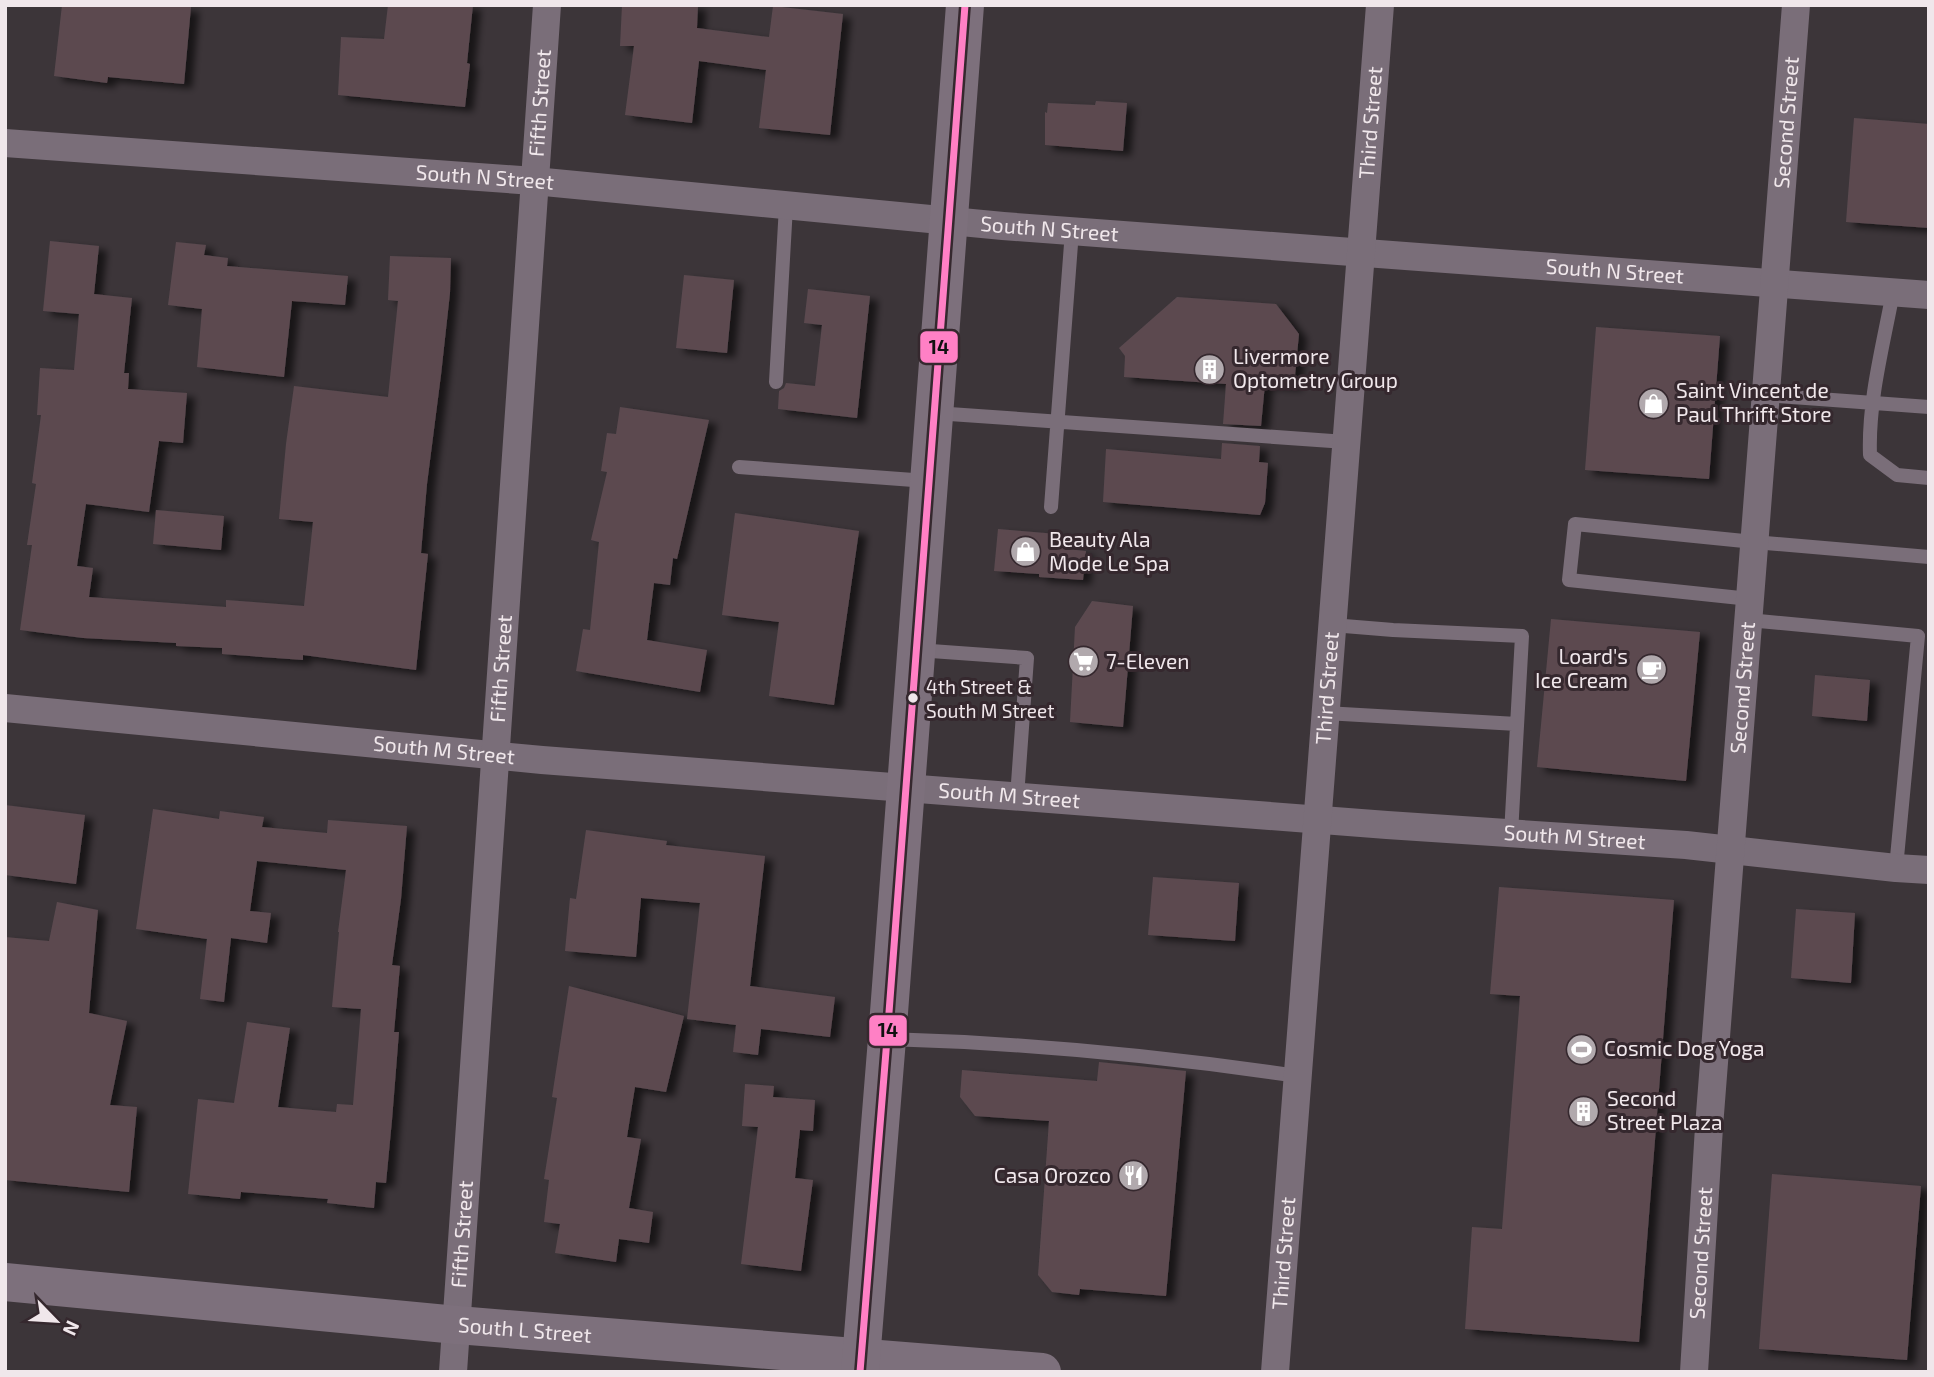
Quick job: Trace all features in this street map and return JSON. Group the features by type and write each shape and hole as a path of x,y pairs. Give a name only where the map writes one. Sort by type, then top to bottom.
{"main road":[{"path":"860,1365 965,5"},
{"name":"South L Street","path":"5,1282 860,1365 1042,1372"}],"street":[{"name":"Fifth Street","path":"453,1372 547,5"},
{"name":"Third Street","path":"1275,1372 1380,5"},
{"name":"Second Street","path":"1694,1372 1709,1127 1796,5"},
{"name":"South N Street","path":"5,143 534,181 948,222 1929,295"},
{"name":"South M Street","path":"5,708 494,756 905,789 1686,845 1929,870"}],"lane":[{"path":"776,382 786,206"},
{"path":"1051,507 1072,231"},
{"path":"1893,292 1872,403 1870,455 1897,475 1929,478"},
{"path":"1766,395 1929,407"},
{"path":"934,413 1346,442"},
{"path":"739,467 929,481"},
{"path":"1896,868 1918,636 1569,580 1575,524 1929,557"},
{"path":"1332,625 1522,636 1511,834"},
{"path":"915,649 1027,658 1017,797"},
{"path":"1325,713 1517,724"},
{"path":"887,1039 1208,1062 1297,1076"}],"building":[{"path":"62,5 191,7 184,84 108,77 107,83 54,76"},
{"path":"388,5 473,5 465,107 338,95 341,37 384,39"},
{"path":"622,5 698,5 697,28 769,37 773,6 843,14 830,135 759,128 766,70 699,61 692,123 625,115 634,46 620,46"},
{"path":"1096,101 1127,103 1123,151 1045,145 1045,112 1047,113 1048,103 1095,105"},
{"path":"1854,118 1929,124 1929,228 1846,222"},
{"path":"50,241 99,246 94,294 132,298 124,373 129,373 128,389 187,393 183,443 159,441 149,512 86,504 77,566 93,568 89,597 226,607 226,600 304,606 313,522 279,519 294,386 388,397 398,301 388,300 390,256 451,258 450,293 421,553 428,554 416,670 303,655 303,660 222,654 222,648 83,638 20,630 32,545 27,545 36,484 32,483 41,415 37,415 40,368 74,370 79,314 43,311"},
{"path":"176,242 206,245 204,255 228,258 227,266 348,276 345,305 292,301 284,377 197,367 202,309 168,305"},
{"path":"684,275 734,280 727,353 676,348"},
{"path":"808,289 870,296 857,418 778,409 779,391 786,383 815,386 822,325 804,323"},
{"name":"Livermore Optometry Group","path":"1177,297 1276,304 1299,334 1294,386 1265,384 1261,426 1223,424 1226,384 1124,377 1125,356 1119,348"},
{"name":"Saint Vincent de Paul Thrift Store","path":"1596,327 1720,336 1709,479 1585,470"},
{"path":"620,407 709,420 677,559 673,558 670,585 654,583 647,640 707,650 700,692 576,671 583,629 590,630 599,542 591,540 607,472 601,471 607,433 616,434"},
{"path":"1222,443 1260,446 1259,462 1268,463 1265,503 1260,515 1103,502 1106,449 1221,459"},
{"path":"156,510 224,516 221,550 153,544"},
{"path":"735,513 859,531 834,705 769,696 779,622 722,615"},
{"path":"998,529 1069,535 1067,549 1086,551 1083,580 994,571"},
{"path":"1092,601 1133,606 1123,727 1070,722 1075,627"},
{"path":"1551,619 1700,632 1686,781 1537,767"},
{"path":"1815,675 1870,680 1867,721 1812,716"},
{"path":"5,805 85,815 76,884 5,875"},
{"path":"153,809 219,819 220,811 264,817 262,827 327,833 328,820 407,826 392,965 400,966 394,1032 399,1032 392,1120 386,1183 376,1182 374,1208 327,1203 328,1199 241,1192 240,1199 188,1194 198,1099 234,1103 247,1022 290,1028 278,1107 336,1112 337,1104 353,1105 361,1009 332,1007 346,870 257,861 250,911 271,913 267,943 231,938 224,1002 200,999 207,939 136,929"},
{"path":"586,830 667,841 666,845 765,856 750,986 835,997 830,1037 761,1029 758,1055 733,1052 736,1025 687,1019 700,903 641,898 636,957 565,951 570,898 576,899"},
{"path":"1153,877 1239,883 1235,941 1148,935"},
{"name":"Second Street Plaza","path":"1499,887 1674,900 1639,1342 1465,1329 1472,1227 1502,1229 1520,996 1490,994"},
{"path":"57,902 98,910 89,1013 127,1021 110,1105 137,1107 129,1192 5,1180 5,937 49,941"},
{"path":"1796,909 1855,913 1851,983 1791,978"},
{"path":"569,986 684,1016 666,1092 635,1087 627,1137 641,1139 629,1208 653,1212 649,1243 619,1239 616,1262 555,1253 560,1224 544,1222 549,1180 544,1179 557,1098 552,1097"},
{"path":"1099,1062 1186,1071 1166,1296 1080,1289 1079,1295 1052,1292 1038,1275 1049,1121 975,1116 960,1097 962,1070 1097,1081"},
{"path":"745,1084 774,1086 773,1097 815,1100 813,1131 800,1130 795,1178 813,1180 801,1271 741,1264 758,1127 742,1126"},
{"path":"1772,1174 1921,1186 1907,1360 1759,1349"}],"transit line":[{"name":"14","path":"860,1372 965,5"}],"place":[{"name":"Livermore Optometry Group","path":"1210,369"},
{"name":"Saint Vincent de Paul Thrift Store","path":"1653,403"},
{"name":"Beauty Ala Mode Le Spa","path":"1026,552"},
{"name":"7-Eleven","path":"1083,662"},
{"name":"Loard's Ice Cream","path":"1651,669"},
{"name":"4th Street & South M Street","path":"913,698"},
{"name":"Cosmic Dog Yoga","path":"1581,1049"},
{"name":"Second Street Plaza","path":"1584,1111"},
{"name":"Casa Orozco","path":"1134,1176"}]}
